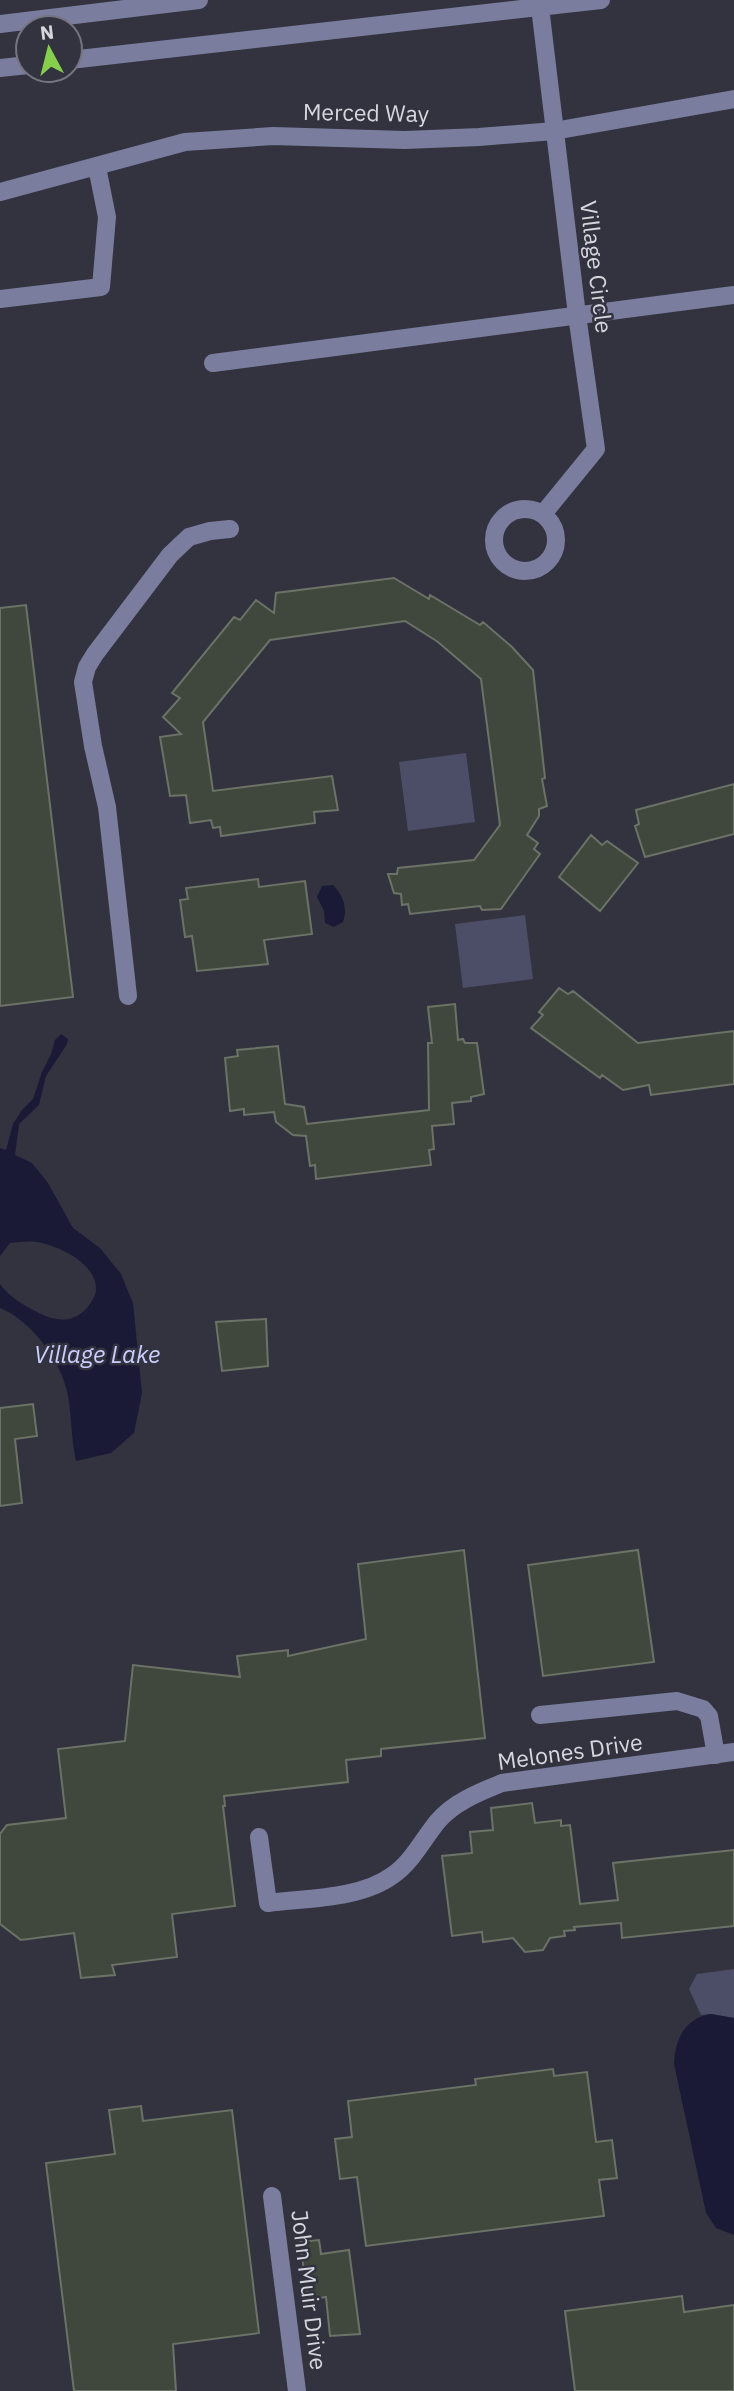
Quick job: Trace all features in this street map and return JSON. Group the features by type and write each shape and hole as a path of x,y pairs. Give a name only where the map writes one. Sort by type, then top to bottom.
{"street":[{"path":"0,24 199,0"},
{"path":"84,58 601,0"},
{"name":"Village Circle","path":"540,7 596,449 543,514"},
{"name":"Merced Way","path":"0,192 185,142 273,136 405,140 479,137 554,131 734,99"},
{"path":"0,297 101,287 107,217 97,167"},
{"path":"213,363 734,295"},
{"path":"128,996 107,807 93,746 83,682 87,667 95,654 170,555 189,537 230,529"},
{"path":"540,1715 648,1702 685,1702 703,1709 709,1716 716,1755"},
{"name":"Melones Drive","path":"260,1837 268,1903 364,1891 394,1875 415,1853 440,1819 470,1797 502,1783 734,1752"},
{"name":"John Muir Drive","path":"272,2196 297,2391"}],"shaded area":[{"path":"466,753 475,822 408,831 399,762"},
{"path":"525,915 533,979 463,988 455,924"},
{"path":"734,1969 734,2018 701,2015 689,1989 697,1974"}],"water":[{"path":"333,885 342,897 345,907 343,922 334,927 325,923 324,911 317,897 322,886"},
{"name":"Village Lake","path":"61,1034 68,1039 67,1044 46,1076 39,1105 19,1124 15,1155 32,1163 48,1183 73,1228 100,1248 121,1274 133,1303 142,1393 134,1433 111,1453 76,1461 68,1396 59,1370 44,1344 34,1333 23,1322 0,1308 0,1284 23,1304 45,1316 64,1320 82,1313 96,1292 94,1280 84,1265 68,1253 50,1245 34,1242 10,1243 0,1256 0,1148 6,1150 13,1124 33,1099 55,1040"},
{"path":"711,2014 734,2018 734,2235 716,2228 706,2213 674,2064 683,2031 694,2020"}],"building":[{"path":"394,578 429,599 430,595 480,625 483,622 533,670 545,778 542,779 547,806 539,809 539,816 527,835 538,843 534,849 540,854 501,909 482,910 480,906 410,914 408,904 402,905 401,894 394,893 388,874 397,874 398,868 474,860 500,825 481,679 438,642 405,621 270,640 203,722 213,791 332,776 338,810 314,812 315,823 221,836 220,827 213,828 211,820 190,823 186,795 170,796 160,737 181,734 163,717 180,698 172,693 234,617 240,620 256,600 274,613 276,593"},
{"path":"26,605 73,997 0,1006 0,608"},
{"path":"734,784 734,834 645,857 635,826 639,824 636,810"},
{"path":"591,835 602,845 607,841 638,863 600,911 559,877"},
{"path":"258,879 259,887 305,881 312,934 264,940 268,964 197,971 192,936 185,937 180,900 188,899 186,888"},
{"path":"559,988 568,994 573,991 638,1043 734,1031 734,1084 651,1095 649,1085 623,1090 602,1075 600,1078 531,1028 543,1015 539,1012"},
{"path":"455,1004 458,1040 477,1043 484,1094 471,1097 471,1101 452,1103 454,1124 432,1126 434,1149 429,1150 431,1165 316,1179 315,1165 310,1166 306,1136 293,1135 276,1122 274,1112 244,1115 244,1109 230,1111 225,1058 238,1056 237,1050 278,1046 285,1104 304,1107 307,1124 429,1110 428,1043 432,1043 428,1007"},
{"path":"266,1319 268,1366 222,1371 216,1322"},
{"path":"33,1404 37,1436 15,1439 22,1503 0,1506 0,1408"},
{"path":"464,1550 485,1738 381,1749 381,1756 346,1760 348,1782 224,1796 235,1906 172,1914 177,1957 112,1965 115,1975 81,1978 74,1933 21,1940 0,1924 0,1834 7,1825 66,1818 58,1749 125,1741 133,1665 240,1677 237,1656 288,1650 288,1656 366,1639 358,1564"},
{"path":"638,1550 654,1662 543,1676 528,1565"},
{"path":"532,1803 535,1823 561,1820 561,1826 570,1825 580,1904 618,1900 613,1863 734,1850 734,1926 622,1938 621,1923 574,1927 575,1930 564,1931 565,1936 550,1938 543,1950 525,1952 513,1938 483,1942 482,1932 452,1936 442,1856 472,1853 470,1832 493,1830 491,1808"},
{"path":"553,2069 554,2076 587,2072 596,2142 612,2140 617,2178 599,2180 604,2216 366,2246 357,2177 340,2179 335,2139 352,2137 348,2101 476,2085 475,2079"},
{"path":"141,2106 143,2121 232,2110 259,2333 173,2344 176,2391 74,2391 46,2163 115,2154 109,2110"},
{"path":"319,2240 321,2254 349,2250 360,2334 330,2336 326,2297 308,2300 300,2242"},
{"path":"682,2296 684,2312 734,2305 734,2391 575,2391 565,2311"}]}
